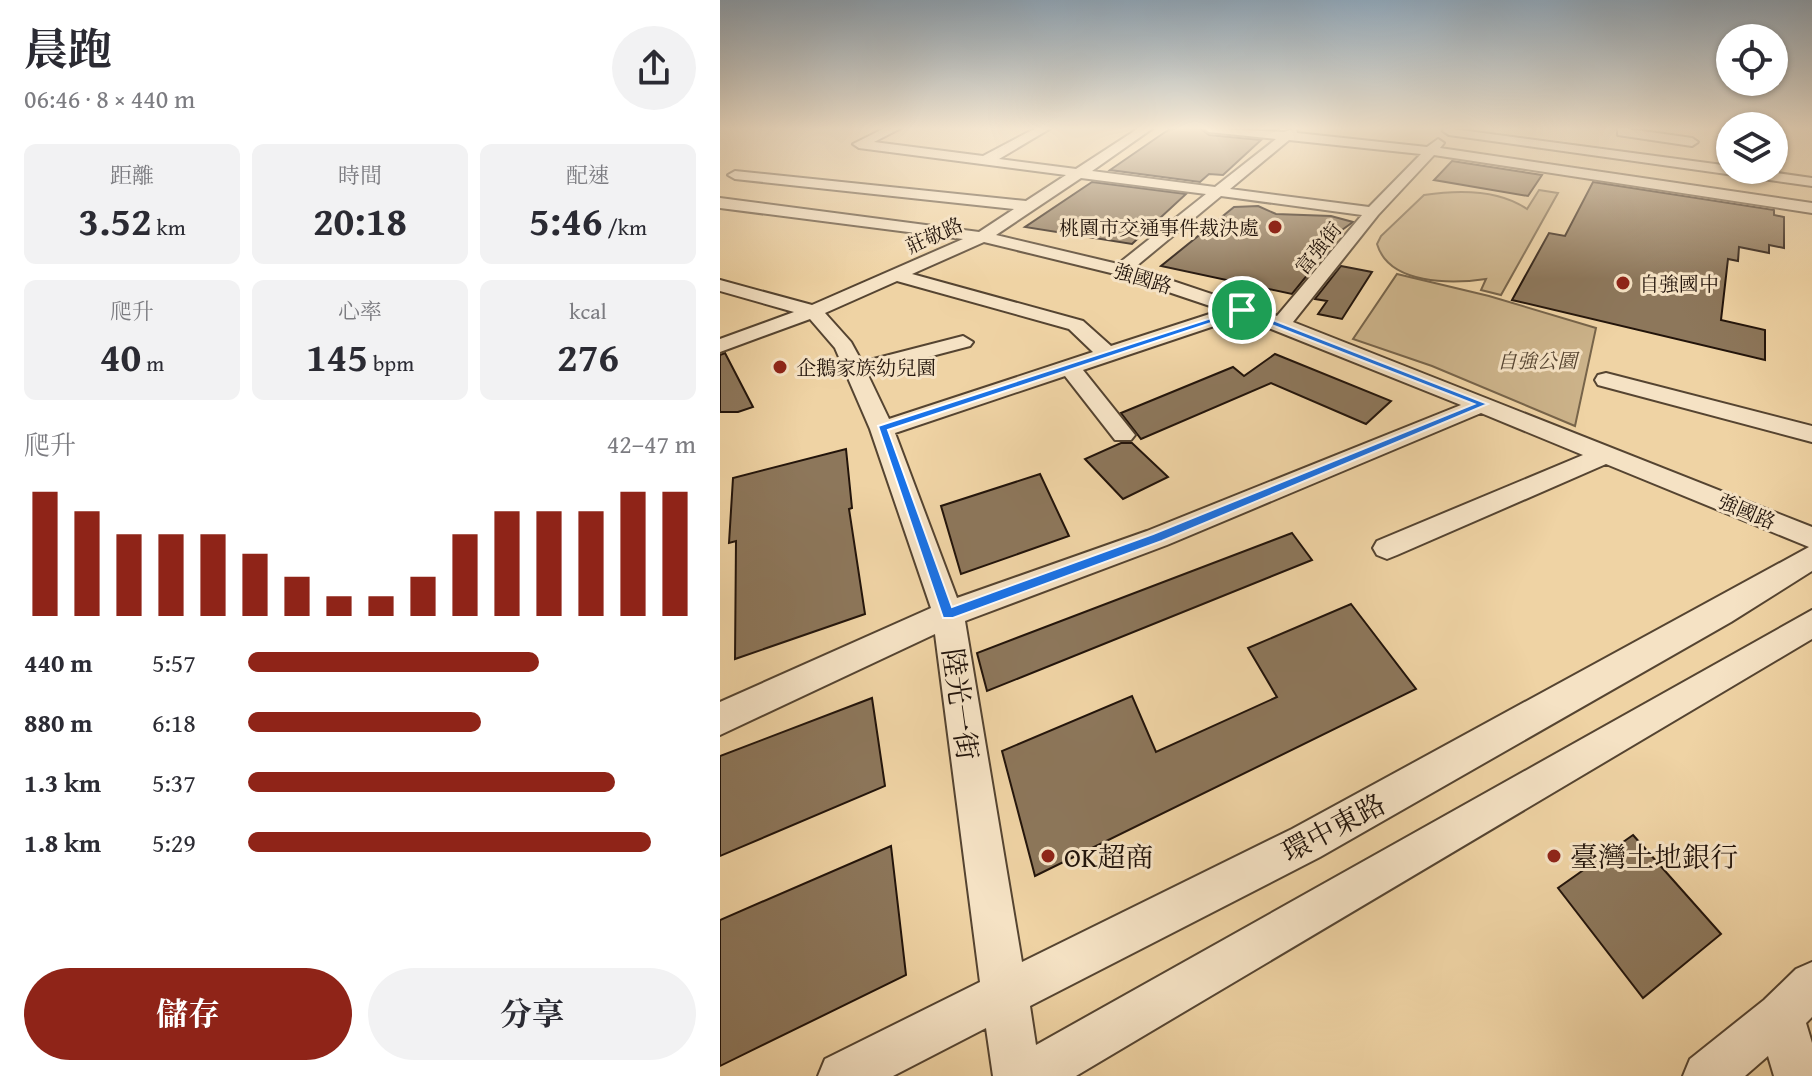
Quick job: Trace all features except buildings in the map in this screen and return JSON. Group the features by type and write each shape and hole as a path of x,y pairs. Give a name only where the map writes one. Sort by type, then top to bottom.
{"street":[{"path":"759,178 1029,206"},
{"path":"721,203 776,178"},
{"name":"莊敬路","path":"720,346 813,311 982,237 1070,178"},
{"path":"1119,178 1373,212"},
{"path":"1121,270 1236,178"},
{"name":"富強街","path":"1281,324 1373,212 1405,178"},
{"path":"1612,178 1812,208"},
{"path":"1788,179 1812,182"},
{"path":"1744,184 1744,198"},
{"name":"強國路","path":"721,203 982,237 1121,270 1281,324 1812,538"},
{"path":"896,275 1076,325 1109,356"},
{"path":"720,285 813,311"},
{"path":"882,429 1242,310"},
{"name":"陸光一街","path":"813,311 844,346 882,429 948,614 1017,1076"},
{"path":"855,370 963,342"},
{"path":"1070,368 1123,435"},
{"path":"1606,380 1812,434"},
{"path":"720,719 948,614 1157,538 1483,404"},
{"path":"1387,548 1608,454"},
{"name":"環中東路","path":"842,1076 1306,843 1720,613 1812,557"},
{"path":"1030,1076 1812,623"},
{"path":"1707,1076 1796,1001"},
{"path":"1796,1001 1798,1076"}],"green space":[{"path":"1539,190 1558,193 1501,295 1481,290 1486,279 1440,281 1408,274 1394,267 1377,244 1381,236 1424,195 1450,192 1490,194 1527,209"},
{"name":"自強公園","path":"1397,274 1489,296 1596,328 1575,426 1432,366 1353,339"}],"place":[{"name":"桃園市交通事件裁決處","path":"1275,227"},
{"name":"自強國中","path":"1623,283"},
{"name":"企鵝家族幼兒園","path":"780,367"},
{"name":"OK超商","path":"1048,856"},
{"name":"臺灣土地銀行","path":"1554,856"}],"route":[{"path":"1242,310 1483,404 1157,538 948,614 882,429 1217,321 1242,310"}]}
